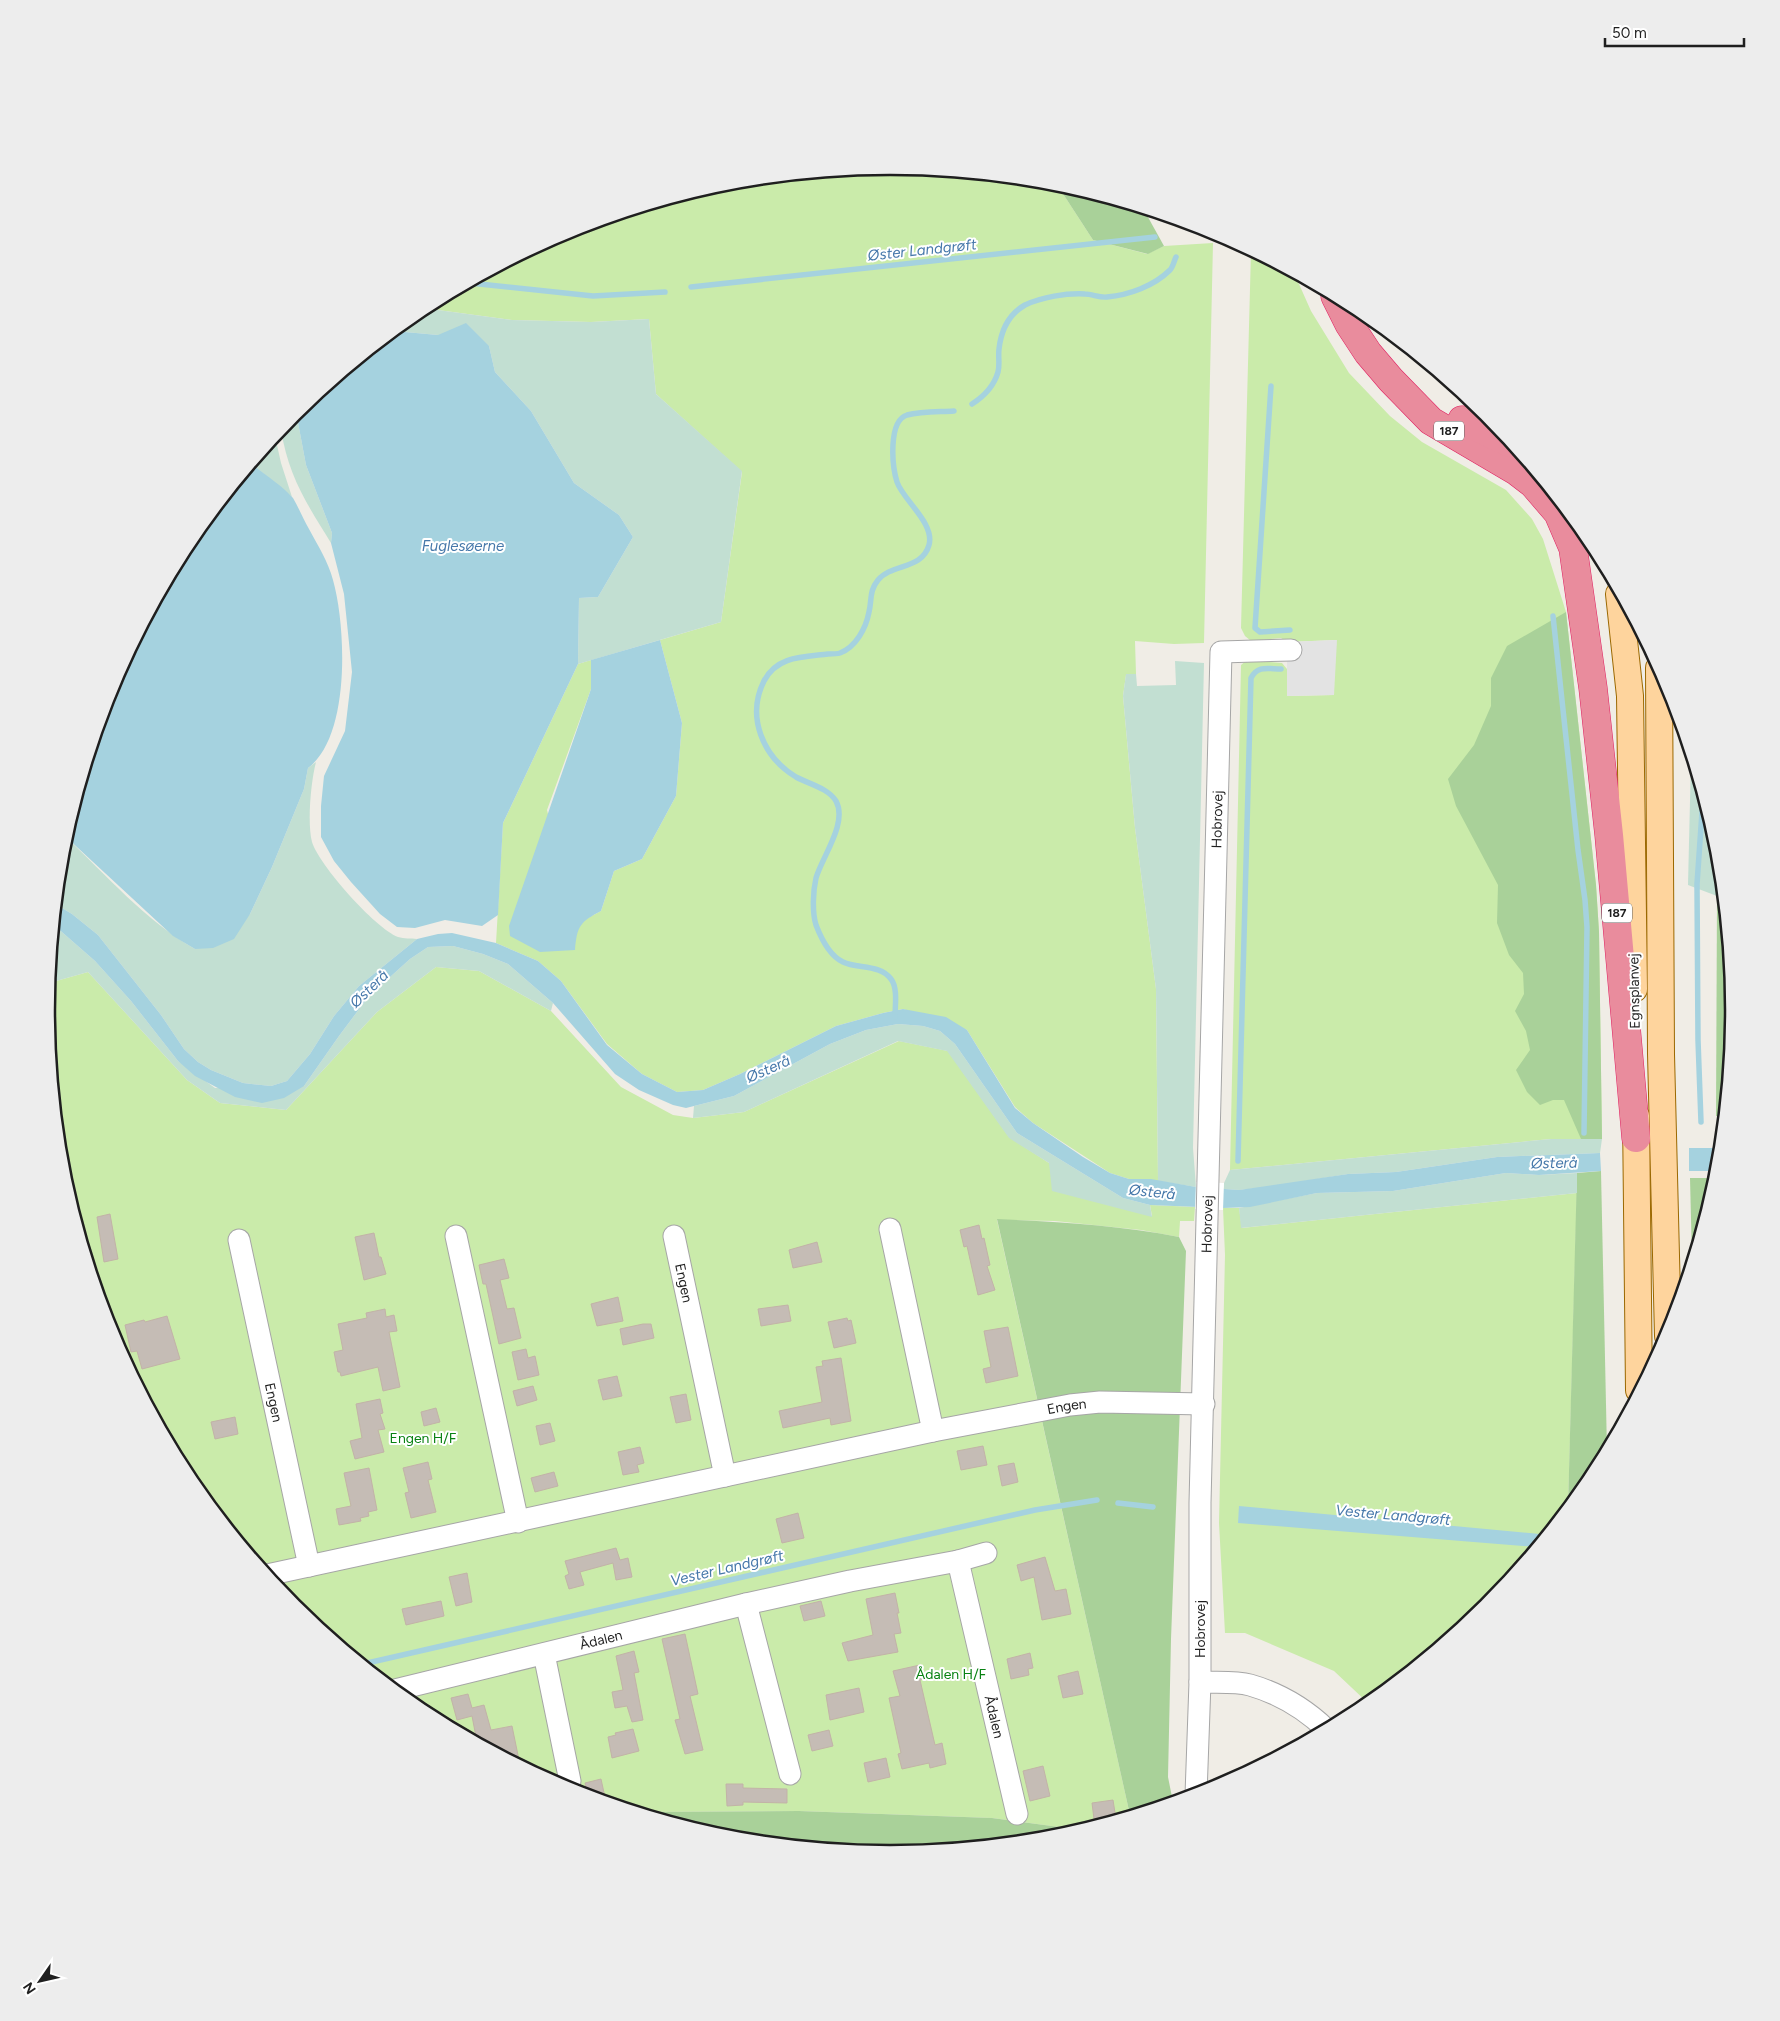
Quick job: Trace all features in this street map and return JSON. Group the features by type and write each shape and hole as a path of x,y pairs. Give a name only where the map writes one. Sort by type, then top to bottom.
{"highway":[{"name":"187","path":"1341,308 1349,324 1368,352 1391,380 1431,421 1516,470 1533,484 1558,513 1573,548 1593,688 1609,835 1636,1138"},
{"path":"1391,380 1469,424 1495,436"}],"main road":[{"name":"Egnsplanvej","path":"1620,607 1630,696 1639,1380"},
{"name":"Egnsplanvej","path":"1659,687 1661,1054 1667,1314"}],"street":[{"name":"Hobrovej","path":"1196,1787 1200,1682 1200,1503 1210,1183 1221,652 1290,650"},
{"path":"890,1229 933,1431"},
{"path":"456,1236 518,1522"},
{"name":"Engen","path":"674,1236 725,1476"},
{"name":"Engen","path":"239,1240 309,1566"},
{"name":"Engen","path":"274,1574 933,1431 1070,1405 1100,1402 1204,1404"},
{"name":"Ådalen","path":"403,1688 746,1604 958,1561 986,1553"},
{"name":"Ådalen","path":"958,1561 1017,1814"},
{"path":"746,1604 790,1774"},
{"path":"544,1654 570,1781"},
{"path":"1200,1682 1248,1685 1274,1694 1298,1706 1321,1726"}],"green space":[{"path":"890,175 945,177 1053,192 1063,194 1093,240 1147,254 1164,246 1213,243 1204,643 1174,644 1135,641 1136,674 1126,675 1123,696 1135,828 1156,989 1158,1181 1129,1179 1110,1173 1033,1123 1015,1107 967,1030 903,1009 836,1026 740,1074 703,1090 677,1092 642,1074 607,1044 561,981 538,961 496,943 503,823 578,664 591,660 591,689 547,810 576,931 584,920 601,911 614,871 642,859 676,796 682,723 660,640 721,622 742,472 656,394 649,319 591,322 512,320 436,310 473,287 521,262 570,239 622,220 674,204 727,192 835,177"},
{"path":"1063,194 1106,204 1148,217 1164,246 1148,254 1093,240"},
{"path":"1251,258 1298,282 1311,311 1349,373 1390,416 1422,442 1506,490 1532,519 1543,539 1566,612 1596,885 1599,932 1602,1139 1551,1139 1230,1170 1241,665 1247,660 1282,663 1287,669 1287,696 1333,695 1336,640 1287,642 1281,638 1251,641 1245,636 1241,628"},
{"path":"436,310 512,320 591,322 649,319 656,394 742,471 721,622 578,664 579,598 598,597 633,537 619,515 574,483 531,411 495,372 489,346 438,335 404,332"},
{"path":"298,422 306,465 332,533 331,543 300,489 283,438"},
{"path":"277,444 281,463 292,497 256,467"},
{"path":"1566,612 1596,885 1599,932 1602,1139 1581,1139 1564,1100 1553,1100 1540,1105 1527,1092 1516,1070 1530,1050 1526,1031 1515,1011 1524,994 1523,973 1509,955 1497,923 1498,885 1456,806 1448,779 1474,745 1491,706 1491,678 1507,646"},
{"path":"1175,661 1204,663 1193,1148 1196,1187 1158,1181 1156,989 1135,828 1123,696 1126,674 1136,674 1137,686 1176,685"},
{"path":"316,762 311,791 310,824 312,842 325,865 349,895 376,922 398,937 417,939 359,986 334,1016 310,1054 287,1081 271,1086 243,1083 211,1070 198,1062 184,1049 161,1015 98,935 61,908 71,848 72,843 143,911 177,938 195,949 250,914 272,867 304,789 308,768"},
{"path":"1691,773 1709,848 1717,896 1688,885"},
{"path":"1717,896 1723,956 1725,1011 1723,1065 1718,1116 1716,1116"},
{"path":"59,930 95,961 131,1001 178,1061 215,1088 304,1086 369,996 410,959 428,947 453,946 483,954 508,964 553,1003 551,1011 479,971 436,967 377,1012 286,1110 220,1103 187,1080 88,972 56,981"},
{"path":"436,967 479,971 551,1011 621,1087 673,1115 693,1118 744,1112 899,1041 948,1051 1009,1137 1049,1163 1152,1216 1150,1205 1195,1207 1194,1221 1180,1221 1179,1237 1141,1230 1055,1221 997,1220 1129,1810 1061,1827 992,1818 799,1811 657,1812 570,1782 472,1734 426,1705 339,1638 262,1561 228,1519 196,1474 167,1428 141,1380 99,1279 83,1227 62,1119 57,1065 56,981 88,972 187,1080 220,1103 286,1110 377,1012"},
{"path":"898,1024 923,1026 940,1031 955,1044 1017,1133 1123,1198 1150,1205 1152,1217 1052,1191 1049,1163 1009,1138 947,1051 898,1041 744,1112 693,1118 694,1106 734,1096 830,1044 866,1030"},
{"path":"1551,1139 1602,1139 1600,1153 1497,1157 1396,1172 1348,1174 1269,1187 1239,1190 1223,1189 1230,1170"},
{"path":"1601,1171 1607,1438 1568,1496 1577,1173"},
{"path":"1506,1173 1539,1175 1577,1173 1577,1193 1241,1228 1239,1208 1317,1193 1393,1191"},
{"path":"1690,1178 1708,1178 1697,1227 1692,1244"},
{"path":"1577,1193 1568,1496 1518,1561 1480,1601 1441,1638 1363,1698 1334,1671 1245,1633 1225,1633 1219,1523 1225,1255 1223,1208 1239,1208 1242,1228"},
{"path":"997,1219 1043,1221 1156,1233 1179,1237 1186,1251 1171,1639 1168,1777 1172,1796 1129,1810"},
{"path":"799,1811 992,1818 1061,1827 999,1838 945,1844 890,1846 835,1844 727,1829 657,1812"}],"shaded area":[{"path":"1337,640 1334,695 1287,696 1287,642"}],"water":[{"name":"Fuglesøerne","path":"466,323 489,346 495,372 531,411 574,483 619,515 633,537 598,597 579,598 578,664 503,823 498,915 482,926 445,920 415,928 397,927 380,914 334,861 321,837 321,806 324,776 345,731 352,672 344,594 331,543 332,533 306,465 298,422 339,383 404,332 438,335"},
{"path":"256,467 293,498 328,566 333,580 341,624 342,679 338,707 332,732 322,753 308,768 304,789 272,867 250,914 234,939 213,948 195,949 173,936 72,843 83,794 99,742 141,641 167,593 196,547 228,502"},
{"path":"660,640 682,723 676,796 642,859 614,871 601,911 588,918 581,926 577,935 575,950 540,952 510,936 509,926 591,689 591,660"},
{"name":"Østerå","path":"61,908 98,935 161,1015 184,1049 198,1062 211,1070 243,1083 271,1086 287,1081 310,1054 334,1016 359,986 417,939 452,933 496,943 538,961 561,981 607,1045 642,1074 677,1092 703,1090 740,1074 836,1026 903,1009 946,1017 967,1030 1015,1108 1033,1123 1083,1157 1110,1173 1129,1179 1151,1179 1196,1187 1239,1190 1348,1174 1396,1172 1497,1157 1600,1153 1601,1171 1539,1175 1506,1173 1393,1191 1317,1193 1250,1207 1223,1208 1150,1205 1123,1198 1017,1133 955,1044 940,1031 923,1026 898,1024 866,1030 830,1044 734,1096 686,1108 673,1105 639,1090 615,1074 553,1003 508,964 483,954 453,946 428,947 410,959 369,996 304,1086 284,1098 262,1103 235,1097 195,1076 178,1061 131,1001 95,961 59,930"},
{"path":"1689,1148 1713,1148 1709,1171 1689,1171"},
{"path":"1239,1506 1540,1534 1530,1546 1238,1523"}],"pier":[{"path":"1196,1182 1224,1183 1223,1210 1195,1209"}],"building":[{"path":"110,1214 118,1259 104,1262 97,1217"},
{"path":"979,1225 990,1265 987,1266 995,1290 978,1295 967,1246 964,1247 960,1230"},
{"path":"374,1233 379,1257 381,1257 386,1274 364,1280 355,1237"},
{"path":"817,1242 822,1262 793,1268 789,1250"},
{"path":"504,1259 509,1278 500,1280 507,1309 514,1308 521,1338 499,1344 486,1284 483,1284 479,1265"},
{"path":"618,1297 623,1321 597,1326 591,1304"},
{"path":"788,1305 791,1321 761,1326 758,1309"},
{"path":"385,1309 386,1317 394,1315 397,1331 389,1332 400,1387 383,1391 378,1367 341,1376 340,1372 338,1372 334,1352 343,1350 338,1324 367,1318 366,1313"},
{"path":"167,1316 180,1359 142,1369 137,1351 131,1352 125,1325"},
{"path":"847,1318 848,1321 851,1320 856,1343 834,1348 828,1322"},
{"path":"651,1324 654,1338 623,1345 620,1329"},
{"path":"1008,1327 1018,1376 986,1383 983,1369 991,1367 984,1331"},
{"path":"526,1349 528,1358 535,1356 539,1375 518,1380 512,1352"},
{"path":"841,1358 851,1421 831,1425 830,1418 783,1428 779,1411 822,1402 816,1367 823,1366 822,1361"},
{"path":"617,1376 622,1396 603,1400 598,1380"},
{"path":"533,1386 537,1400 517,1406 513,1391"},
{"path":"686,1394 691,1420 676,1423 670,1397"},
{"path":"380,1399 383,1413 380,1414 385,1429 378,1430 384,1452 355,1459 350,1441 362,1438 356,1404"},
{"path":"436,1408 440,1422 424,1426 421,1412"},
{"path":"235,1417 238,1434 215,1439 211,1422"},
{"path":"550,1423 555,1441 540,1445 536,1426"},
{"path":"983,1446 987,1465 961,1470 957,1451"},
{"path":"640,1447 644,1463 637,1465 639,1472 623,1475 618,1452"},
{"path":"428,1462 432,1479 428,1480 436,1512 411,1518 405,1493 409,1492 403,1468"},
{"path":"1014,1463 1018,1482 1002,1486 998,1466"},
{"path":"369,1468 377,1510 368,1512 369,1516 360,1518 361,1521 339,1525 336,1509 351,1506 344,1473"},
{"path":"554,1472 558,1486 535,1492 531,1478"},
{"path":"798,1513 804,1538 782,1543 776,1519"},
{"path":"616,1548 620,1560 628,1558 632,1577 616,1580 613,1563 580,1572 584,1585 569,1589 565,1576 569,1574 565,1561"},
{"path":"1045,1557 1055,1591 1066,1589 1071,1614 1042,1620 1034,1577 1021,1581 1017,1565"},
{"path":"467,1573 472,1602 456,1606 449,1577"},
{"path":"895,1593 901,1633 894,1634 898,1652 848,1661 842,1643 873,1635 866,1599"},
{"path":"441,1601 444,1616 406,1625 402,1609"},
{"path":"821,1601 825,1616 804,1621 800,1606"},
{"path":"685,1634 698,1694 690,1696 703,1750 685,1754 675,1720 680,1719 662,1639"},
{"path":"634,1651 639,1672 634,1673 643,1720 632,1722 627,1706 615,1708 612,1692 623,1690 616,1656"},
{"path":"1030,1653 1033,1668 1028,1669 1029,1675 1011,1679 1007,1659"},
{"path":"920,1665 923,1679 920,1680 935,1745 942,1743 946,1764 930,1768 929,1763 902,1769 898,1754 901,1753 889,1698 900,1696 893,1671"},
{"path":"1078,1671 1083,1694 1063,1698 1058,1676"},
{"path":"859,1688 864,1712 830,1720 826,1695"},
{"path":"468,1694 472,1708 484,1705 491,1730 512,1726 519,1758 476,1736 472,1716 457,1720 451,1698"},
{"path":"633,1729 639,1751 612,1758 608,1737 616,1735 615,1733"},
{"path":"829,1730 833,1746 812,1751 808,1735"},
{"path":"886,1758 890,1777 868,1782 864,1763"},
{"path":"1043,1766 1050,1796 1030,1801 1023,1771"},
{"path":"601,1779 604,1795 586,1788 585,1783"},
{"path":"726,1784 743,1784 743,1788 787,1789 787,1803 743,1802 743,1805 727,1806"},
{"path":"1113,1800 1115,1814 1094,1819 1092,1803"}],"waterway":[{"name":"Øster Landgrøft","path":"691,287 1155,237"},
{"path":"972,404 994,382 999,369 999,349 1002,336 1010,318 1019,309 1039,300 1062,295 1085,294 1104,297 1132,292 1164,276 1171,269 1176,257"},
{"name":"Øster Landgrøft","path":"479,284 593,296 665,292"},
{"path":"1271,386 1255,628 1260,632 1290,630"},
{"path":"895,1017 895,992 891,979 881,971 849,964 838,959 826,946 818,930 813,908 815,883 837,829 839,810 836,801 828,793 796,777 784,769 775,759 761,735 757,708 764,681 769,673 783,662 800,657 840,653 851,646 859,636 868,618 872,592 878,580 891,571 920,559 925,553 930,537 927,528 897,482 893,455 894,435 901,419 907,415 954,411"},
{"path":"1553,616 1587,927 1584,1133"},
{"path":"1238,1161 1251,678 1260,669 1281,669"},
{"path":"1701,1122 1698,1040 1697,884 1702,816"},
{"name":"Vester Landgrøft","path":"369,1663 1035,1510 1097,1500"},
{"name":"Vester Landgrøft","path":"1118,1503 1153,1507"}],"park label":[{"name":"Engen H/F","path":"423,1438"},
{"name":"Ådalen H/F","path":"951,1674"}]}
